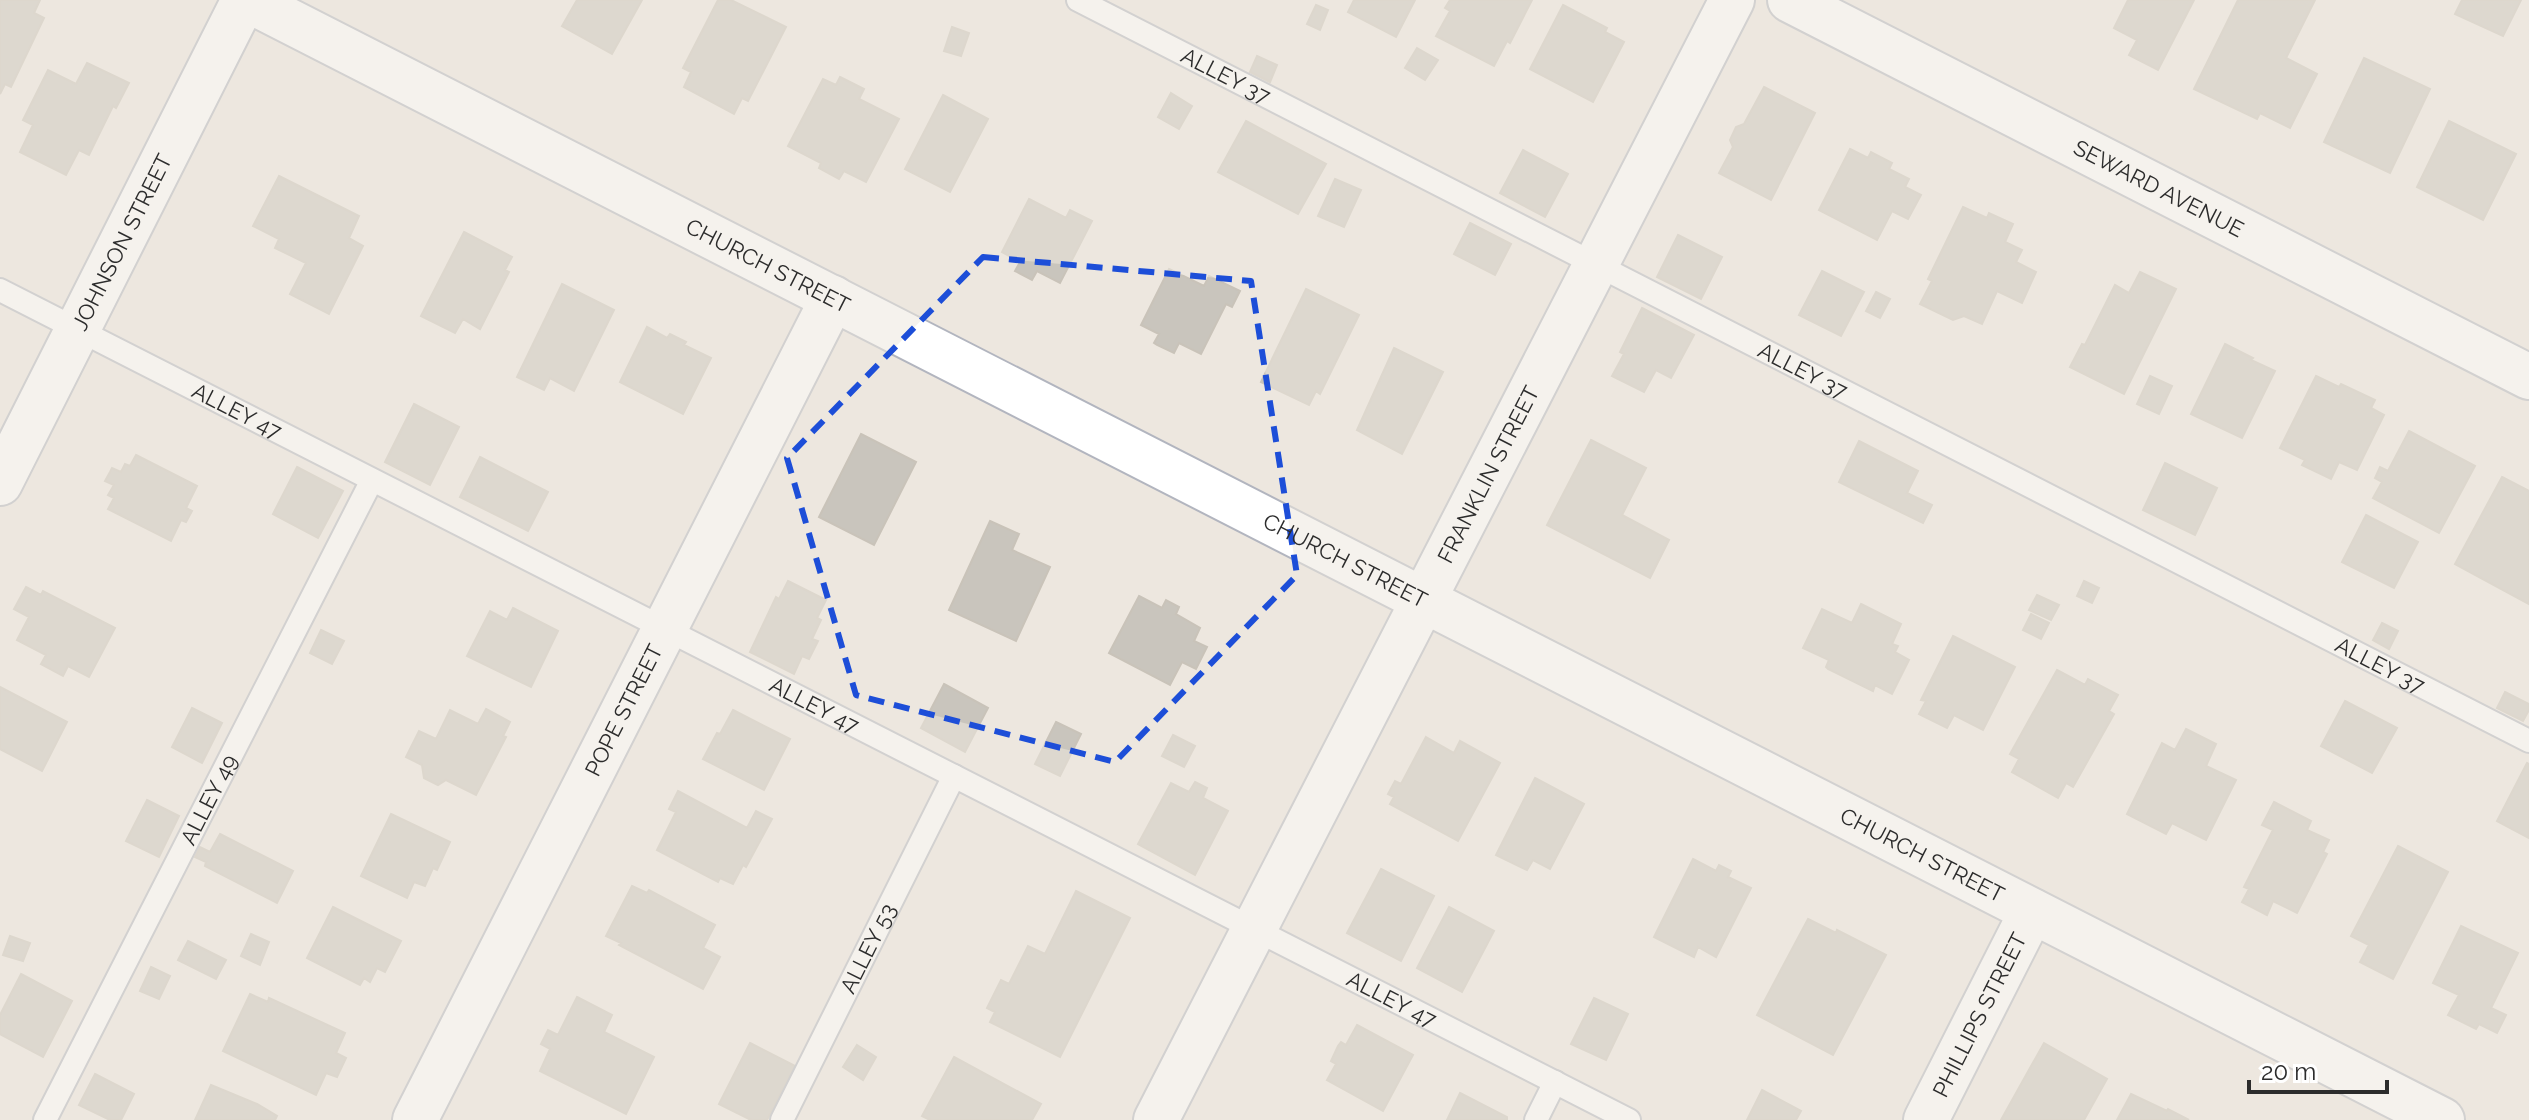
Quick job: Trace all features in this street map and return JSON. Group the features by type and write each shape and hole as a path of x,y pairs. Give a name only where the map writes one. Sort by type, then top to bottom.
{"street":[{"name":"CHURCH STREET","path":"246,0 2442,1120"},
{"name":"JOHNSON STREET","path":"0,483 246,0"},
{"name":"FRANKLIN STREET","path":"1156,1120 1732,0"},
{"name":"SEWARD AVENUE","path":"1790,0 2529,377"},
{"name":"POPE STREET","path":"415,1120 833,298"},
{"name":"PHILLIPS STREET","path":"1926,1120 2032,911"}],"lane":[{"name":"ALLEY 37","path":"1078,0 2529,741"},
{"name":"ALLEY 47","path":"0,290 1629,1120"},
{"name":"ALLEY 49","path":"45,1120 372,480"},
{"name":"ALLEY 53","path":"782,1120 954,776"},
{"path":"1536,1120 1555,1082"}],"highlighted area":[{"path":"983,257 1251,281 1297,575 1115,762 856,695 787,458"}],"building":[{"path":"0,0 40,0 34,13 44,18 11,87 5,84 0,94"},
{"path":"577,0 642,0 612,54 562,26"},
{"path":"718,0 731,0 786,27 748,101 742,98 734,114 684,87 691,72 683,68"},
{"path":"1354,0 1415,0 1396,37 1348,12"},
{"path":"1450,0 1532,0 1494,66 1436,36 1450,11 1445,8"},
{"path":"2128,0 2194,0 2158,70 2129,55 2137,40 2114,28"},
{"path":"2238,0 2315,0 2286,58 2317,74 2290,128 2260,113 2257,119 2194,89"},
{"path":"2462,0 2521,0 2503,36 2455,14"},
{"path":"1316,5 1328,10 1320,30 1307,24"},
{"path":"1563,5 1607,28 1605,32 1624,42 1593,102 1530,69"},
{"path":"952,27 969,33 961,56 944,51"},
{"path":"1417,48 1438,60 1425,80 1405,68"},
{"path":"1257,56 1277,65 1270,82 1250,72"},
{"path":"2364,58 2430,89 2390,173 2324,142"},
{"path":"87,63 129,83 116,108 113,106 89,155 79,150 66,175 20,152 33,125 23,120 48,70 76,84"},
{"path":"840,77 864,89 859,99 899,119 866,182 844,171 839,179 819,168 821,163 788,146 823,79 836,85"},
{"path":"1764,87 1815,113 1771,200 1719,173 1733,147 1730,140 1736,127 1744,124"},
{"path":"1171,93 1192,106 1179,129 1158,117"},
{"path":"943,95 988,119 950,192 905,169"},
{"path":"1246,121 1326,164 1298,214 1218,172"},
{"path":"2449,121 2516,154 2483,220 2417,187"},
{"path":"1850,149 1868,158 1871,152 1892,163 1889,169 1909,179 1905,187 1921,195 1908,219 1892,211 1877,240 1819,210"},
{"path":"1523,150 1568,174 1545,217 1500,193"},
{"path":"279,176 359,216 349,238 363,246 329,314 290,294 306,263 275,248 279,239 253,226"},
{"path":"1335,179 1361,190 1344,227 1318,216"},
{"path":"1029,199 1066,218 1070,210 1092,221 1060,283 1037,271 1032,280 1015,271 1020,262 1002,252"},
{"path":"1963,207 1987,218 1989,213 2013,224 2005,242 2022,250 2016,262 2036,272 2022,303 1997,291 1982,324 1964,316 1953,320 1920,304 1932,281 1928,279"},
{"path":"1470,223 1511,244 1495,275 1454,254"},
{"path":"464,232 512,257 505,270 509,272 480,329 463,319 455,333 421,316"},
{"path":"1678,235 1722,257 1701,299 1657,277"},
{"path":"1169,269 1204,286 1209,276 1240,291 1232,307 1226,304 1201,354 1179,343 1174,353 1157,345 1154,343 1159,334 1141,325"},
{"path":"1822,271 1864,292 1841,336 1799,315"},
{"path":"2140,272 2176,289 2124,394 2070,367 2082,344 2085,345 2115,285 2129,293"},
{"path":"562,284 614,310 574,391 550,378 544,390 517,377"},
{"path":"1306,289 1359,315 1320,394 1316,391 1309,405 1261,382"},
{"path":"1876,292 1890,299 1880,318 1866,311"},
{"path":"1642,308 1694,335 1671,378 1656,370 1644,392 1612,376"},
{"path":"647,327 667,338 670,334 686,342 684,345 711,358 683,414 620,382"},
{"path":"2225,344 2275,371 2242,438 2191,414"},
{"path":"1394,348 1443,372 1402,454 1357,430"},
{"path":"2150,376 2172,386 2159,414 2137,404"},
{"path":"2316,376 2375,400 2371,408 2384,415 2357,470 2339,462 2331,479 2302,465 2305,460 2280,448"},
{"path":"414,404 459,427 430,485 385,462"},
{"path":"2409,431 2475,466 2439,533 2373,498 2382,482 2375,478 2380,467 2388,471"},
{"path":"861,434 916,462 874,545 819,517"},
{"path":"1591,440 1646,468 1622,515 1669,540 1650,578 1547,525"},
{"path":"1859,441 1918,471 1907,493 1932,505 1923,523 1839,482"},
{"path":"136,455 197,486 186,508 192,511 186,522 181,520 171,541 108,509 114,498 108,495 114,485 105,481 112,468 121,472 125,464 130,466"},
{"path":"480,457 548,492 528,531 460,497"},
{"path":"2165,463 2217,488 2195,535 2143,510"},
{"path":"297,467 343,491 318,538 273,514"},
{"path":"2502,477 2529,491 2529,604 2455,564"},
{"path":"2366,515 2418,542 2394,588 2342,562"},
{"path":"990,521 1019,534 1012,550 1050,567 1016,641 949,610"},
{"path":"788,581 826,600 812,639 818,641 809,659 802,656 794,674 750,652 776,597 779,599"},
{"path":"2084,581 2099,588 2092,603 2077,596"},
{"path":"26,587 41,595 43,591 115,628 89,677 68,666 63,676 41,664 46,655 17,640 29,617 14,609"},
{"path":"2037,595 2059,605 2051,620 2029,610"},
{"path":"1139,596 1162,608 1166,600 1179,607 1176,614 1200,628 1194,641 1207,647 1196,669 1182,662 1170,685 1109,653"},
{"path":"1861,604 1901,624 1892,644 1898,646 1895,652 1909,660 1892,694 1875,685 1873,691 1828,669 1829,660 1803,648 1822,609 1852,623"},
{"path":"513,608 558,631 531,687 467,656 490,611 507,620"},
{"path":"2031,614 2049,623 2041,639 2023,630"},
{"path":"2382,623 2398,631 2389,649 2373,640"},
{"path":"321,630 344,641 332,664 310,653"},
{"path":"1953,636 2015,667 1983,730 1954,715 1947,728 1919,714 1926,701 1921,700"},
{"path":"2057,670 2085,685 2088,679 2118,695 2109,711 2114,714 2073,787 2066,783 2058,798 2012,772 2019,759 2010,754"},
{"path":"944,684 988,708 965,752 921,728"},
{"path":"0,687 67,722 42,771 0,749"},
{"path":"2505,692 2529,704 2523,721 2497,708"},
{"path":"2345,701 2397,728 2372,773 2321,746"},
{"path":"192,708 222,723 202,763 172,747"},
{"path":"486,709 510,722 503,736 506,737 476,795 446,780 438,785 424,778 422,765 406,757 419,731 436,739 450,710 478,724"},
{"path":"733,710 790,739 764,790 703,759"},
{"path":"1056,722 1081,734 1060,776 1035,764"},
{"path":"2186,729 2216,744 2206,766 2236,780 2206,840 2172,823 2166,834 2127,814 2162,743 2175,750"},
{"path":"1173,735 1195,746 1184,767 1162,756"},
{"path":"1426,737 1454,753 1460,741 1500,763 1458,841 1390,804 1394,797 1388,794 1395,781 1401,784"},
{"path":"2529,764 2529,838 2497,821"},
{"path":"1535,778 1584,804 1550,869 1533,860 1527,870 1496,855"},
{"path":"1195,782 1207,788 1203,798 1228,811 1195,875 1138,844 1171,783 1189,792"},
{"path":"678,791 747,828 756,811 772,819 746,867 743,865 733,884 720,878 718,882 657,850 676,812 669,809"},
{"path":"147,800 179,816 159,857 126,841"},
{"path":"2274,802 2311,821 2307,830 2329,840 2323,852 2327,854 2297,913 2273,901 2267,915 2242,902 2249,889 2244,887 2273,830 2262,825"},
{"path":"391,814 450,842 437,870 433,868 425,886 414,882 407,898 361,876"},
{"path":"220,834 293,871 277,903 205,866 206,862 195,857 200,847 210,852"},
{"path":"2398,846 2448,872 2393,979 2360,962 2369,945 2351,936"},
{"path":"1693,859 1716,871 1719,865 1731,871 1728,877 1751,888 1716,957 1698,947 1694,957 1654,937"},
{"path":"1381,869 1434,896 1401,961 1347,933"},
{"path":"632,886 647,893 649,890 715,925 703,948 720,957 703,989 606,936"},
{"path":"1076,891 1130,918 1060,1057 990,1022 995,1012 987,1008 1001,980 1009,984 1028,946 1045,954"},
{"path":"333,907 401,941 385,972 377,968 370,982 364,978 360,985 307,958"},
{"path":"1449,907 1494,931 1462,992 1417,968"},
{"path":"1808,919 1886,955 1833,1055 1757,1015"},
{"path":"2461,926 2518,953 2491,1008 2506,1015 2497,1033 2479,1024 2476,1029 2448,1015 2459,995 2433,983"},
{"path":"251,934 269,942 260,965 241,956"},
{"path":"10,936 30,943 23,961 3,955"},
{"path":"188,941 226,960 216,979 178,960"},
{"path":"151,967 170,976 159,999 140,991"},
{"path":"21,974 72,1001 43,1057 0,1034 0,1015"},
{"path":"250,994 268,1002 269,998 345,1033 336,1053 346,1058 337,1077 326,1073 316,1095 223,1051"},
{"path":"577,997 612,1015 604,1032 654,1057 626,1114 540,1071 550,1049 541,1044 548,1030 558,1035"},
{"path":"1594,998 1628,1014 1606,1060 1571,1044"},
{"path":"1357,1025 1413,1055 1383,1111 1327,1080 1336,1064 1331,1061 1338,1046 1341,1042 1346,1045"},
{"path":"750,1043 795,1066 767,1120 751,1120 719,1104"},
{"path":"2044,1043 2107,1079 2084,1120 2001,1120"},
{"path":"857,1045 876,1057 863,1080 843,1067"},
{"path":"954,1057 1041,1104 1032,1120 930,1120 922,1116"},
{"path":"95,1074 134,1094 121,1120 110,1120 79,1105"},
{"path":"211,1085 257,1104 277,1116 275,1120 195,1120"},
{"path":"1762,1090 1801,1111 1796,1120 1747,1120"},
{"path":"1460,1093 1507,1117 1507,1120 1447,1120"},
{"path":"2131,1094 2168,1109 2189,1120 2117,1120"}]}
